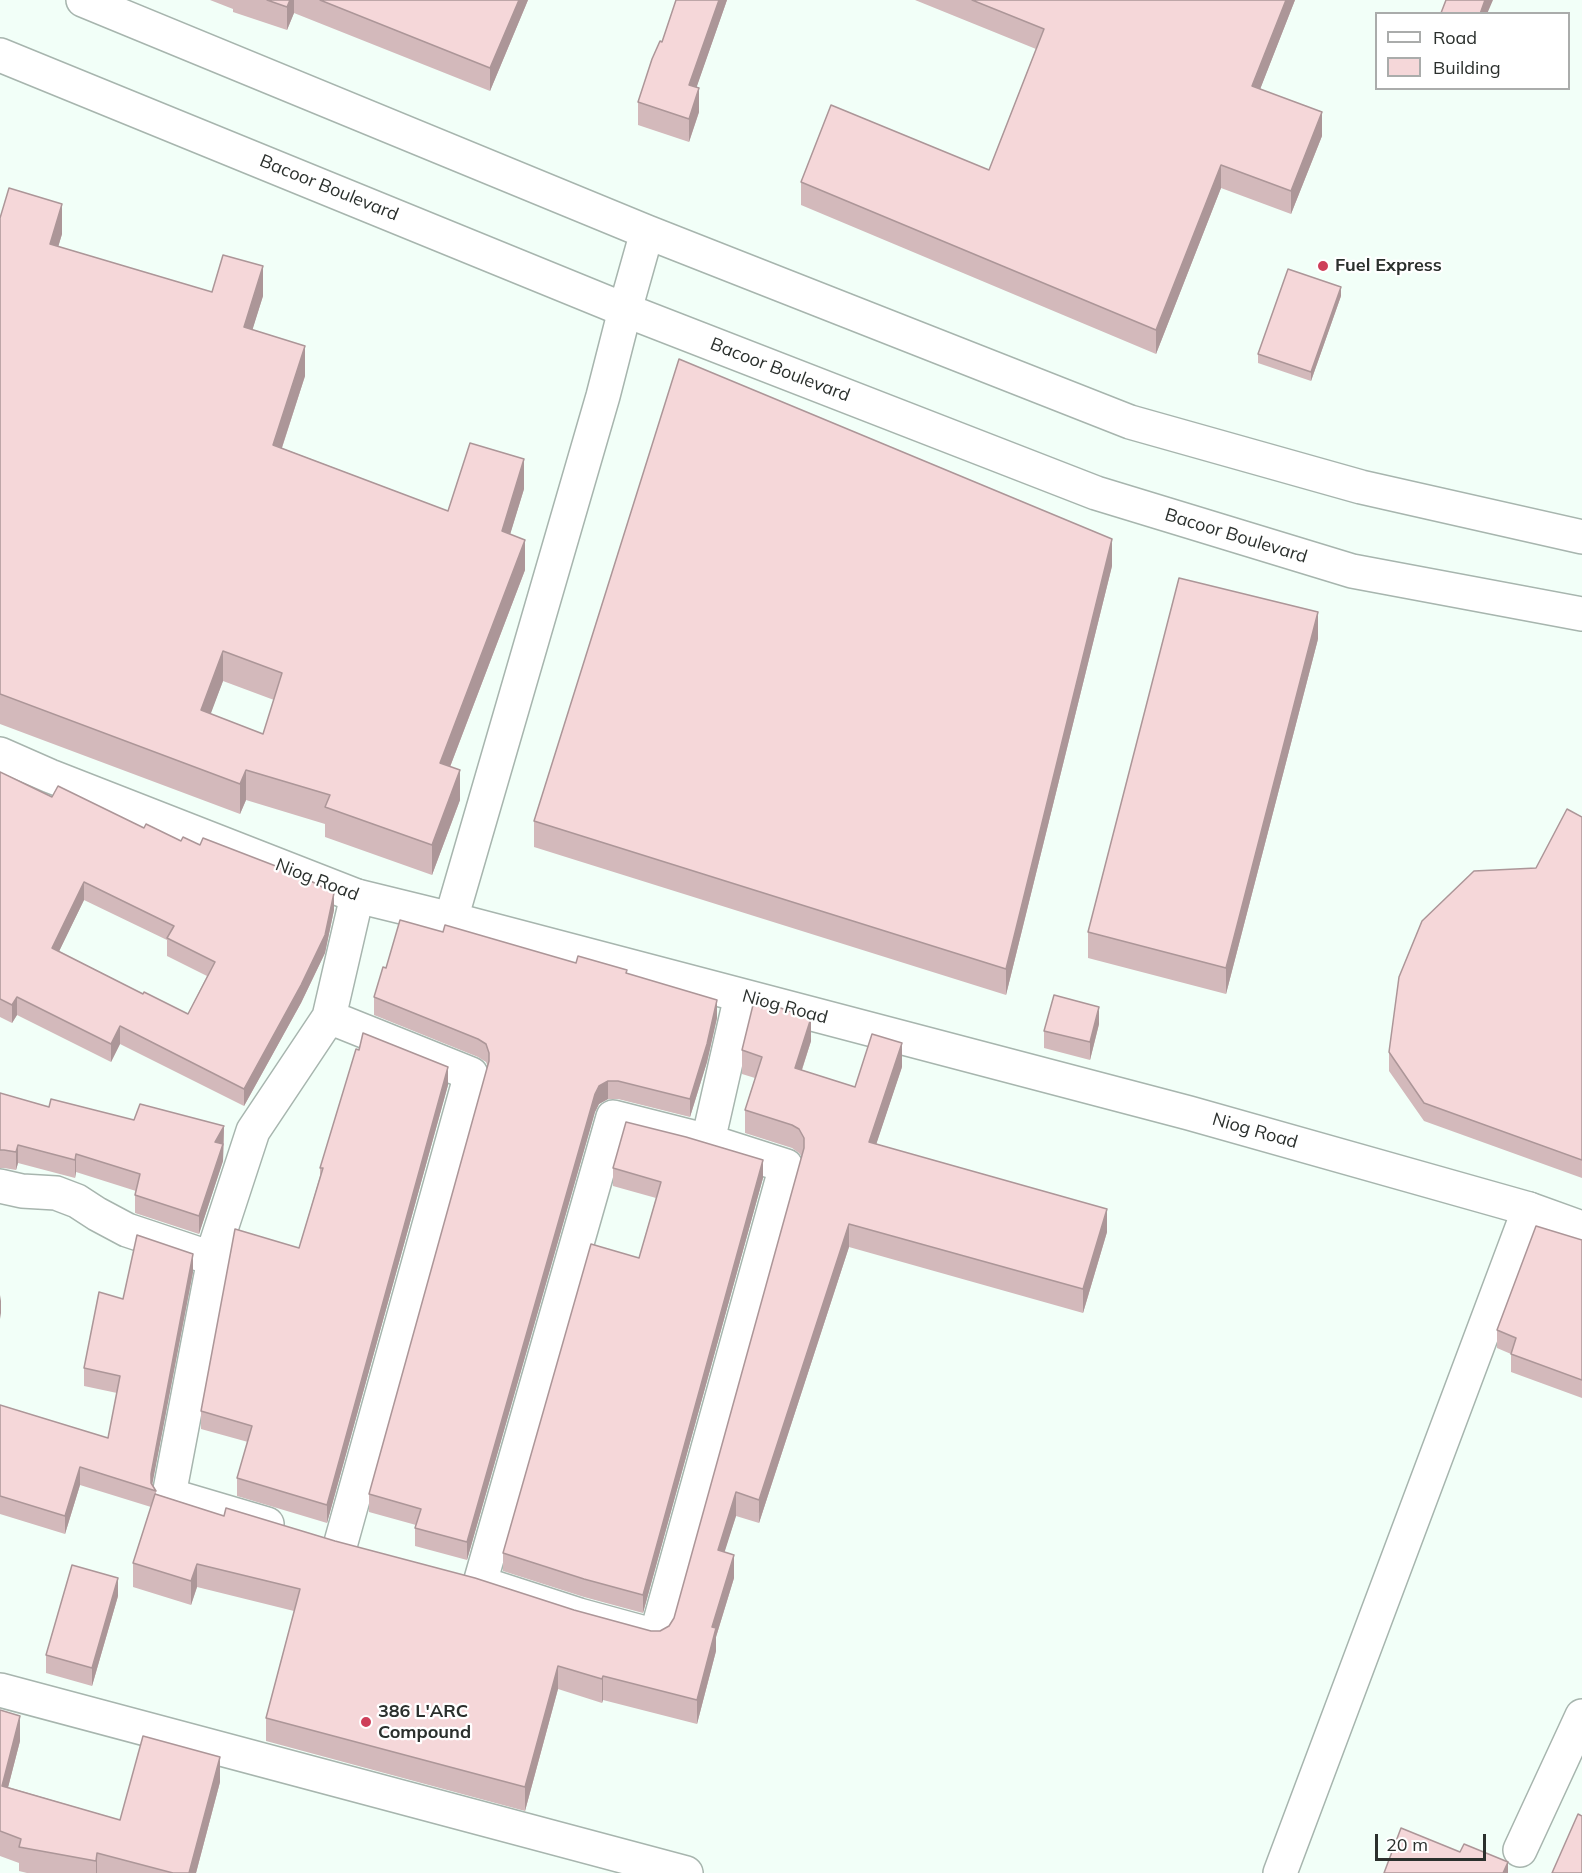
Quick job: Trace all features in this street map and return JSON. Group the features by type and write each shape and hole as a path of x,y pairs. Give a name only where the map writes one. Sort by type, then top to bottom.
{"street":[{"path":"83,0 647,232 1130,422 1361,487 1582,537"},
{"name":"Bacoor Boulevard","path":"0,55 625,310 1096,493 1352,572 1582,614"},
{"path":"451,919 603,396 647,232"},
{"name":"Niog Road","path":"0,754 50,776 357,896 1189,1113 1529,1209 1582,1228"},
{"path":"357,896 329,1017 254,1131 216,1244 169,1495 372,1555"},
{"path":"708,1141 741,996"},
{"path":"317,1539 471,1074 329,1017"},
{"path":"448,1575 656,1636 786,1166 708,1141 613,1117 480,1583"},
{"path":"0,1186 22,1191 56,1193 77,1201 127,1230 214,1259"},
{"path":"1280,1873 1529,1209"},
{"path":"0,1690 686,1873"},
{"path":"1520,1850 1582,1716"}],"building":[{"path":"267,0 290,0 287,7"},
{"path":"320,0 519,0 490,68"},
{"path":"676,0 719,0 689,85 699,88 689,119 638,102 652,59 660,41 662,42"},
{"path":"972,0 1286,0 1252,86 1322,112 1291,191 1221,165 1156,330 801,182 831,105 989,170 1044,29"},
{"path":"1446,0 1485,0 1481,12 1441,12"},
{"path":"9,188 62,204 50,244 212,292 223,255 263,266 244,327 305,346 273,445 448,511 470,443 524,459 502,531 525,540 440,763 460,770 432,845 325,807 330,795 246,770 240,784 0,694 0,218","holes":["223,651 282,673 263,734 201,710"]},
{"path":"1288,269 1341,287 1311,372 1258,354"},
{"path":"679,359 1112,539 1006,969 534,821"},
{"path":"1179,578 1318,612 1226,968 1088,932"},
{"path":"0,772 52,797 58,786 144,828 146,824 181,841 183,837 200,845 203,838 299,875 334,893 325,935 301,985 244,1089 120,1026 111,1044 17,997 12,1005 0,999","holes":["84,882 174,926 167,938 215,962 188,1014 52,948"]},
{"path":"1567,809 1582,817 1582,1160 1424,1103 1389,1052 1399,977 1422,921 1474,871 1536,868"},
{"path":"400,920 443,932 445,925 576,963 578,956 717,1000 707,1044 690,1099 618,1081 608,1081 599,1086 595,1094 467,1542 415,1528 421,1509 369,1494 489,1061 486,1044 478,1039 374,997 383,967 386,968"},
{"path":"1054,995 1099,1007 1090,1042 1044,1031"},
{"path":"759,1001 811,1018 795,1068 855,1087 872,1034 902,1043 869,1142 1107,1209 1083,1289 849,1224 759,1500 736,1492 718,1550 734,1555 712,1627 716,1628 697,1700 603,1676 602,1679 558,1666 525,1787 266,1718 300,1589 197,1564 191,1581 133,1563 155,1494 224,1516 226,1508 335,1541 475,1578 574,1610 651,1631 660,1631 669,1626 674,1618 804,1148 804,1138 799,1129 745,1110 762,1057 742,1050 753,1005 757,1006"},
{"path":"363,1033 448,1067 327,1505 237,1478 252,1426 201,1411 235,1229 299,1248 323,1168 320,1168 356,1049 359,1050"},
{"path":"0,1093 49,1107 51,1099 134,1120 140,1104 224,1126 215,1142 223,1144 199,1216 135,1195 140,1174 76,1154 75,1160 18,1145 16,1152 0,1150"},
{"path":"626,1122 763,1160 643,1595 503,1553 591,1244 639,1258 661,1182 613,1168"},
{"path":"1536,1226 1582,1240 1582,1380 1511,1354 1516,1338 1497,1330"},
{"path":"137,1235 193,1254 151,1474 151,1483 156,1491 80,1467 65,1516 0,1496 0,1405 108,1438 120,1376 84,1368 99,1292 123,1299"},
{"path":"72,1565 118,1578 92,1668 46,1655"},
{"path":"0,1710 20,1716 2,1786 120,1820 143,1736 220,1757 189,1873 173,1873 97,1853 96,1861 19,1847 21,1839 0,1831"},
{"path":"1578,1814 1582,1816 1582,1873 1552,1873"},
{"path":"1401,1828 1460,1852 1464,1844 1508,1862 1503,1873 1384,1873"}],"place":[{"name":"Fuel Express","path":"1323,266"},
{"name":"386 L'ARC Compound","path":"366,1722"}]}
